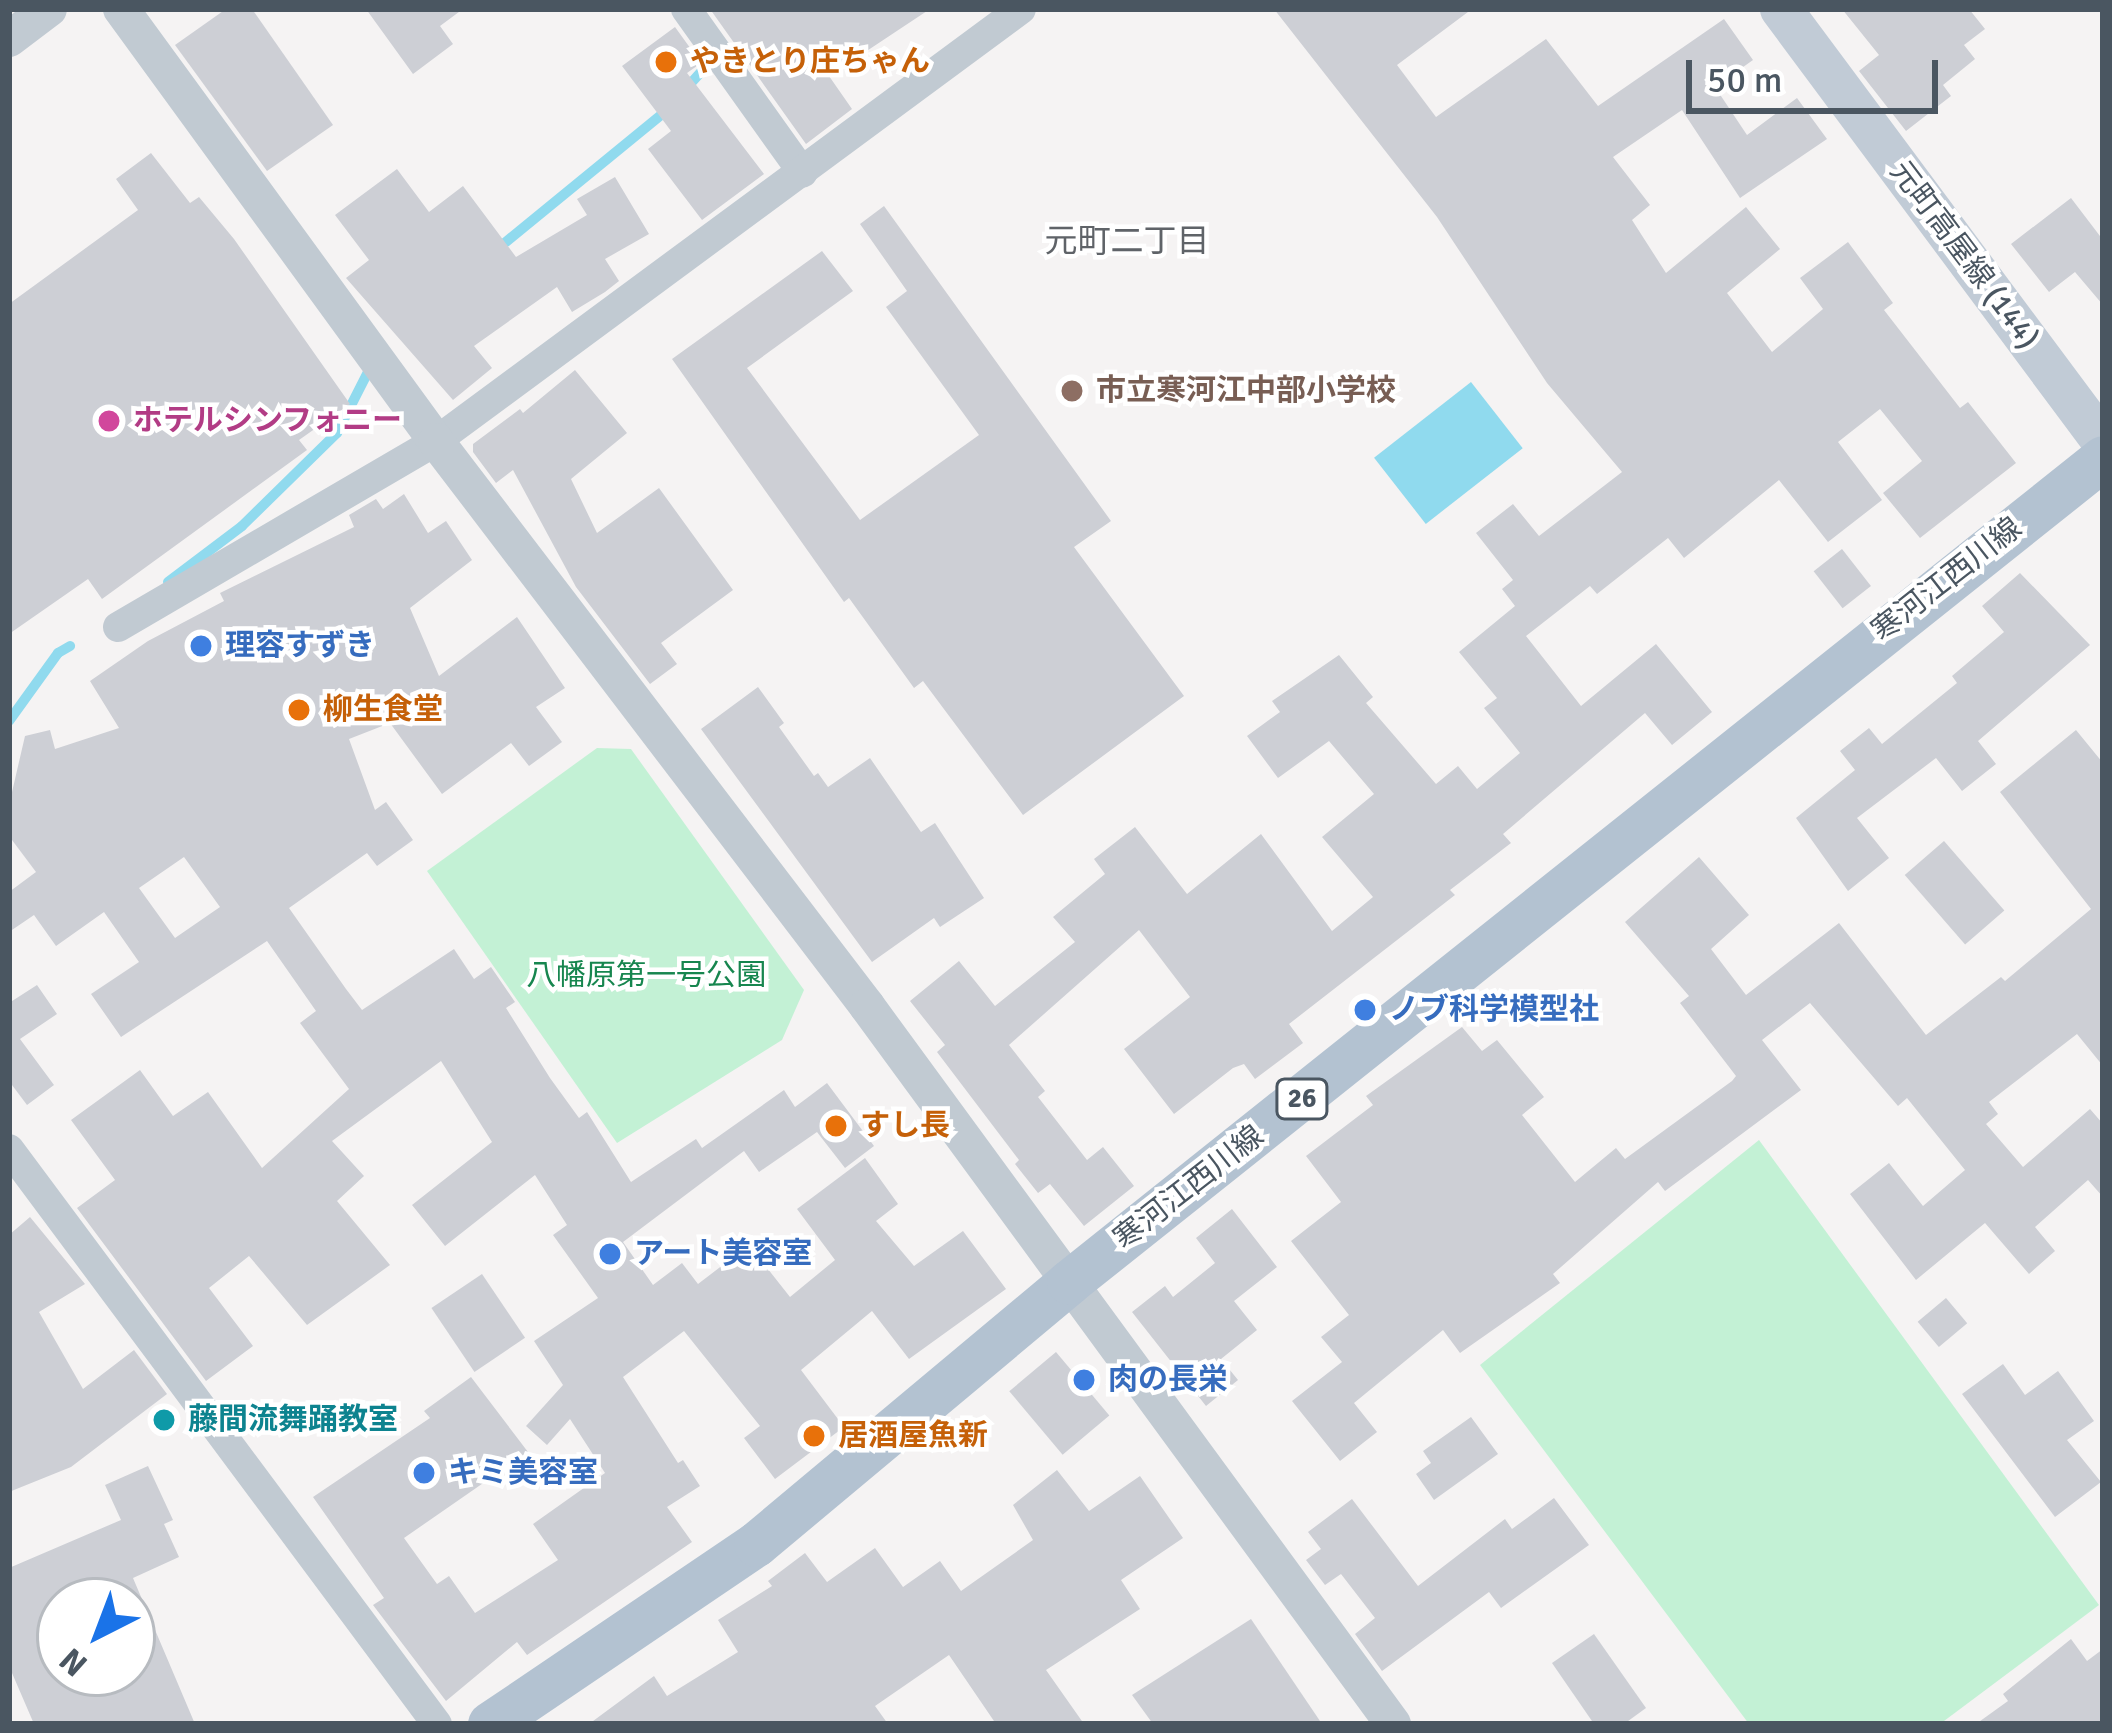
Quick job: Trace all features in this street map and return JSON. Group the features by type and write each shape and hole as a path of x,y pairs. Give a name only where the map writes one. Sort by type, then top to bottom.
{"main road":[{"name":"元町高屋線 (144)","path":"1781,9 2103,442"},
{"name":"寒河江西川線","path":"490,1724 756,1544 1069,1282 2103,458"}],"street":[{"path":"9,38 49,9"},
{"path":"121,9 436,441 639,701 1393,1724"},
{"path":"686,9 803,173"},
{"path":"118,627 289,532 436,441 1021,9"},
{"path":"9,1149 437,1724"}],"green space":[{"name":"八幡原第一号公園","path":"597,748 631,749 804,990 782,1040 617,1143 427,871"},
{"path":"1759,1140 2099,1605 1940,1724 1749,1724 1480,1365"}],"water":[{"path":"1471,382 1523,448 1426,524 1374,458"}],"building":[{"path":"226,9 252,9 333,125 267,171 175,45"},
{"path":"366,9 463,9 440,26 453,44 413,74"},
{"path":"710,9 930,9 829,76 852,109 806,144"},
{"path":"1274,9 1472,9 1397,65 1436,117 1546,39 1598,106 1724,19 1753,60 1715,87 1747,135 1797,98 1827,139 1740,198 1682,110 1613,157 1650,205 1632,220 1666,273 1746,207 1780,249 1727,293 1772,352 1823,309 1800,278 1848,242 1893,303 1884,310 1960,408 1968,402 2016,463 1920,538 1883,493 1922,461 1880,409 1838,442 1882,500 1828,542 1779,480 1684,558 1668,538 1597,594 1590,586 1526,636 1581,706 1656,644 1712,712 1672,745 1645,713 1503,834 1511,843 1450,890 1455,895 1289,1024 1303,1043 1255,1079 1244,1064 1233,1068 1174,1114 1124,1049 1190,997 1139,930 1009,1045 1045,1091 1038,1097 1087,1160 1103,1147 1134,1186 1084,1226 1050,1184 1038,1193 1015,1164 1019,1160 937,1052 945,1045 910,1001 959,961 995,1006 1075,942 1053,917 1105,874 1094,859 1135,827 1187,894 1261,834 1332,931 1373,897 1322,837 1374,794 1329,741 1278,778 1247,736 1280,712 1272,701 1339,655 1373,697 1366,703 1436,784 1458,766 1477,789 1520,753 1484,708 1497,698 1459,652 1515,606 1502,589 1513,580 1476,533 1513,504 1539,536 1622,472 1547,383 1437,217"},
{"path":"1842,9 1969,9 1985,29 1964,45 1975,59 1943,85 1951,96 1906,131 1859,71 1879,55"},
{"path":"675,27 701,63 687,73 764,174 702,220 648,149 671,131 622,66"},
{"path":"151,153 190,203 199,197 234,239 350,404 299,440 307,450 102,599 88,579 9,634 9,304 138,210 116,179"},
{"path":"397,169 429,212 463,186 516,257 587,215 577,199 615,177 649,234 605,259 619,281 605,292 572,312 557,287 474,346 492,368 453,400 346,278 369,260 335,215"},
{"path":"2071,198 2103,240 2103,305 2075,272 2049,292 2011,244"},
{"path":"884,206 1111,521 1074,547 1184,696 1023,815 923,681 914,688 849,598 844,602 672,359 822,251 853,291 747,368 860,520 979,435 886,307 907,291 860,224"},
{"path":"575,370 627,433 571,479 597,533 659,488 733,590 661,643 677,664 650,684 576,587 513,470 496,483 473,452 473,444 520,409 523,413"},
{"path":"404,494 428,533 446,521 472,560 410,608 439,676 517,617 565,688 536,707 562,742 529,766 511,743 442,794 390,723 349,739 375,810 386,802 413,840 377,866 367,853 289,908 362,1010 454,949 474,979 491,967 515,1002 506,1008 550,1078 579,1118 587,1112 631,1182 696,1139 702,1148 784,1090 795,1107 827,1083 874,1146 845,1168 817,1132 759,1172 744,1151 623,1242 653,1285 682,1263 698,1284 749,1245 790,1297 835,1260 797,1209 865,1158 898,1204 876,1221 914,1266 963,1231 1006,1289 909,1359 872,1311 801,1370 844,1427 775,1479 744,1438 760,1426 684,1331 623,1377 678,1463 683,1460 700,1486 667,1507 692,1542 527,1655 517,1642 446,1701 373,1605 384,1598 313,1497 430,1418 424,1411 471,1377 528,1452 404,1538 437,1584 449,1576 475,1613 558,1560 533,1524 605,1473 570,1419 547,1445 526,1426 563,1385 534,1341 598,1298 553,1235 567,1225 535,1175 445,1246 412,1205 492,1142 441,1061 332,1141 364,1176 337,1201 390,1265 307,1325 249,1256 209,1288 253,1346 206,1381 77,1208 115,1180 71,1120 140,1070 173,1116 208,1092 262,1168 349,1089 300,1023 316,1011 267,941 121,1037 91,994 139,962 104,912 56,946 34,915 9,932 9,892 36,872 9,836 9,805 25,736 50,730 55,749 119,728 90,681 148,641 224,601 220,593 354,527 349,515 376,499 383,509","holes":["184,857 220,907 175,938 139,888"]},
{"path":"1842,549 1871,586 1843,608 1814,571"},
{"path":"2020,573 2090,645 1978,741 1996,764 1962,791 1936,758 1857,818 1889,858 1848,891 1796,818 1855,770 1840,751 1869,728 1882,744 1957,683 1952,676 2004,632 1982,606"},
{"path":"758,687 814,776 818,773 828,787 870,758 921,832 935,823 984,898 940,927 934,918 872,962 701,729"},
{"path":"2076,730 2103,763 2103,1066 2077,1034 1989,1102 1998,1114 1986,1124 2023,1167 2090,1109 2103,1124 2103,1197 2088,1180 2035,1227 2055,1251 2029,1274 1985,1223 1916,1280 1850,1194 1889,1163 1923,1206 1965,1170 1907,1098 1898,1106 1810,1003 1762,1040 1801,1090 1665,1191 1658,1182 1553,1274 1560,1283 1460,1353 1443,1330 1354,1403 1377,1432 1340,1461 1292,1401 1342,1362 1321,1337 1349,1315 1291,1241 1341,1202 1306,1156 1373,1105 1366,1096 1462,1027 1482,1051 1497,1040 1544,1097 1522,1115 1575,1182 1616,1148 1625,1159 1736,1076 1680,1003 1689,996 1625,922 1699,857 1749,915 1711,949 1746,995 1839,923 1926,1035 2001,977 2005,981 2091,909 2000,792"},
{"path":"1944,841 2004,910 1965,945 1905,875"},
{"path":"37,985 57,1014 20,1039 54,1085 27,1105 9,1081 9,1003"},
{"path":"1232,1209 1277,1267 1234,1301 1257,1330 1221,1359 1238,1380 1206,1406 1132,1312 1165,1286 1173,1297 1215,1263 1196,1238"},
{"path":"30,1217 85,1284 39,1312 83,1389 134,1350 167,1394 71,1467 9,1492 9,1235"},
{"path":"482,1274 525,1338 474,1372 431,1308"},
{"path":"1946,1298 1967,1323 1939,1347 1918,1322"},
{"path":"1056,1352 1109,1416 1063,1455 1009,1391"},
{"path":"2003,1364 2025,1395 2058,1371 2094,1421 2067,1440 2101,1482 2055,1517 1962,1394"},
{"path":"1471,1417 1498,1454 1434,1500 1416,1474 1431,1463 1423,1451"},
{"path":"148,1466 173,1520 164,1524 179,1557 135,1577 36,1577 36,1697 156,1697 156,1632 195,1724 34,1724 9,1666 9,1568 121,1520 105,1485"},
{"path":"1057,1470 1089,1511 1140,1476 1183,1538 1121,1580 1140,1609 1046,1670 1084,1724 996,1724 949,1655 875,1706 888,1724 589,1724 654,1676 667,1696 738,1652 718,1620 772,1586 768,1581 805,1553 827,1582 875,1548 903,1587 940,1561 961,1591 1033,1540 1013,1505"},
{"path":"1554,1498 1589,1545 1501,1608 1489,1592 1382,1671 1355,1634 1375,1618 1341,1574 1325,1585 1306,1560 1321,1549 1308,1532 1352,1499 1418,1586 1505,1519 1512,1529"},
{"path":"1251,1619 1322,1724 1153,1724 1132,1695"},
{"path":"1594,1634 1646,1708 1624,1724 1594,1724 1552,1663"},
{"path":"2071,1639 2087,1661 2103,1649 2103,1724 1976,1724 2008,1701 2003,1694"}],"waterway":[{"path":"683,92 704,69"},
{"path":"496,250 667,110"},
{"path":"168,582 242,526 337,433 370,368"},
{"path":"9,721 58,653 70,646"}],"place":[{"name":"やきとり庄ちゃん","path":"666,62"},
{"name":"市立寒河江中部小学校","path":"1072,391"},
{"name":"ホテルシンフォニー","path":"109,421"},
{"name":"理容すずき","path":"201,646"},
{"name":"柳生食堂","path":"299,710"},
{"name":"ノブ科学模型社","path":"1365,1010"},
{"name":"すし長","path":"836,1126"},
{"name":"アート美容室","path":"610,1254"},
{"name":"肉の長栄","path":"1084,1380"},
{"name":"藤間流舞踊教室","path":"164,1420"},
{"name":"居酒屋魚新","path":"814,1436"},
{"name":"キミ美容室","path":"424,1473"}],"district":[{"name":"元町二丁目","path":"1127,242"}]}
